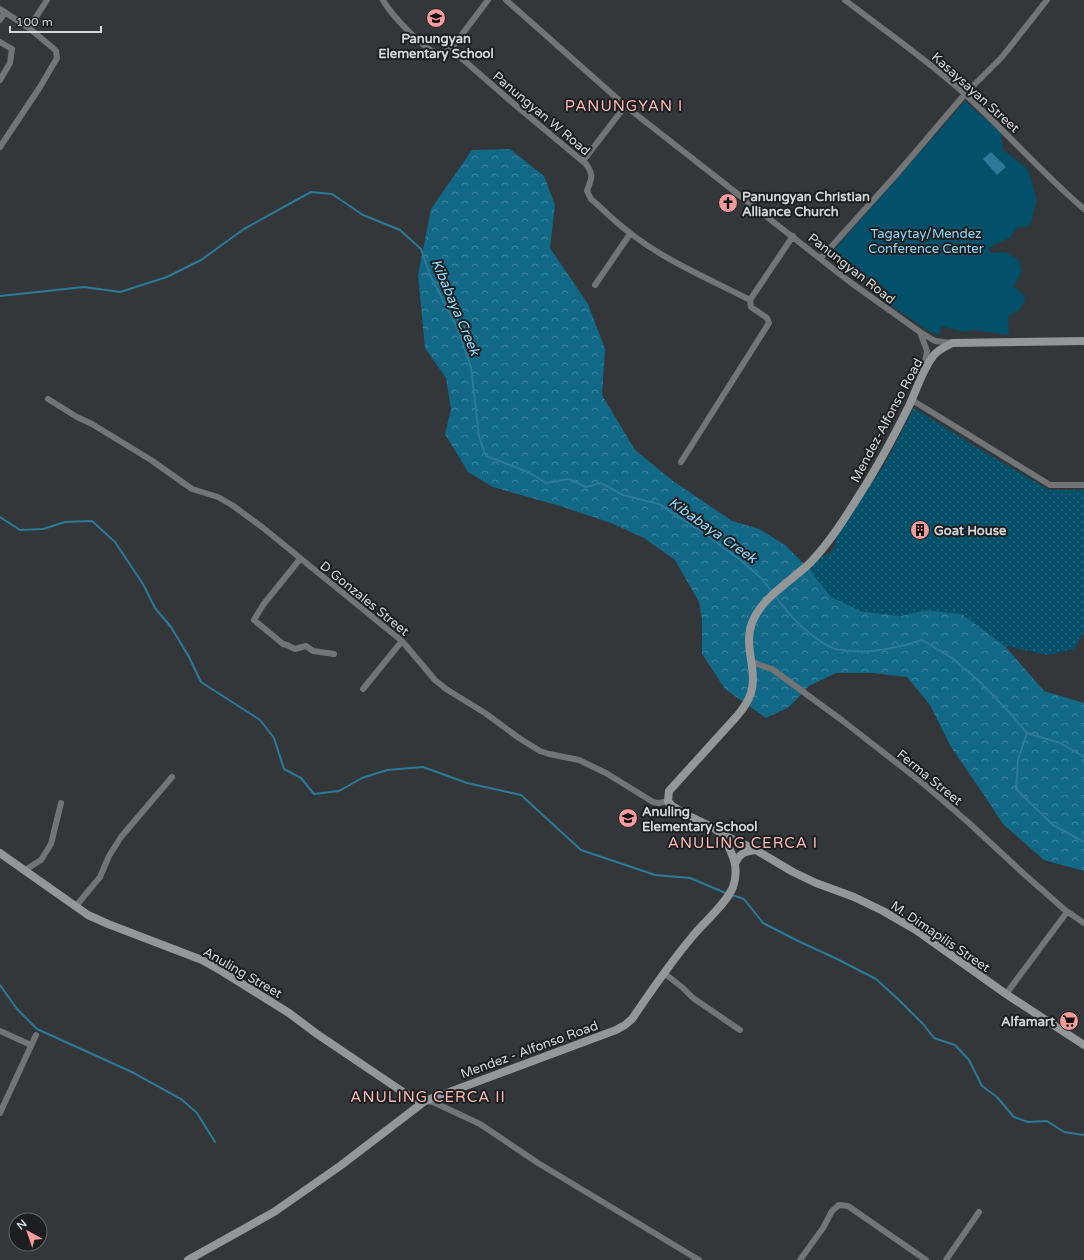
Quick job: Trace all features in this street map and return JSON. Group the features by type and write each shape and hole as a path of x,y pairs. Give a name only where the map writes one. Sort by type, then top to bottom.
{"main road":[{"name":"Mendez-Alfonso Road","path":"668,801 669,791 737,716 746,704 751,692 753,678 749,647 751,624 756,615 780,588 797,575 827,544 860,494 885,452 912,400 924,370 934,355 941,349 952,344 1084,341"},
{"path":"668,801 677,809 714,828 723,835 736,862"},
{"name":"M. Dimapilis Street","path":"723,835 756,850 793,872 816,883 854,897 883,911 916,930 1006,994 1084,1045"},
{"path":"736,862 738,857 744,852 756,850"},
{"name":"Anuling Street","path":"0,853 88,915 202,960 220,970 289,1013 317,1034 406,1094 415,1099 425,1101"},
{"name":"Mendez - Alfonso Road","path":"188,1260 274,1212 340,1166 425,1101 616,1030 632,1018 692,936 725,900 733,888 736,874 736,862"}],"street":[{"path":"29,28 46,0"},
{"path":"383,0 389,11 399,23 434,52 439,54 451,49 488,0"},
{"name":"Panungyan Road","path":"506,0 514,3 626,105 850,282 920,332 935,341 952,344"},
{"name":"Kasaysayan Street","path":"845,0 966,94 1012,138 1048,177 1084,210"},
{"path":"821,258 966,94 1002,57 1047,0"},
{"path":"0,20 2,11 29,28 56,51 57,58 40,88 0,147"},
{"path":"0,42 12,49 10,63 0,80"},
{"name":"Panungyan W Road","path":"451,49 583,161 592,174 592,179 587,191 588,195 630,234 681,265 750,300"},
{"path":"583,161 626,105"},
{"path":"595,285 630,234"},
{"path":"681,462 769,323 767,318 751,307 750,300 793,236"},
{"path":"920,332 926,351 924,370"},
{"name":"D Gonzales Street","path":"48,399 138,452 192,489 218,497 232,505 262,527 402,641 435,680 446,689 470,702 530,745 549,754 579,760 606,773 653,802 659,803 668,801"},
{"path":"912,400 1050,485 1084,485"},
{"path":"300,559 263,605 254,620 283,644 295,649 306,646 313,651 334,654"},
{"path":"363,689 402,641"},
{"name":"Ferma Street","path":"751,662 772,669 797,686 969,823 1067,912 1084,923"},
{"path":"76,906 100,877 121,837 172,777"},
{"path":"25,870 41,860 51,844 61,803"},
{"path":"1006,994 1067,912"},
{"path":"664,973 693,998 740,1030"},
{"path":"0,1031 31,1045"},
{"path":"0,1113 36,1035"},
{"path":"425,1101 433,1102 480,1124 538,1163 604,1201 699,1260"},
{"path":"800,1260 823,1228 832,1211 839,1205 843,1205 848,1206 926,1260"},
{"path":"946,1260 979,1212"}],"green space":[{"name":"Tagaytay/Mendez Conference Center","path":"965,101 1001,133 1003,150 1028,169 1037,201 1030,226 1016,228 1011,237 988,248 991,253 1005,252 1019,260 1022,271 1014,286 1025,296 1025,300 1020,309 1008,316 1009,335 973,330 965,332 941,326 940,335 930,332 879,297 885,288 857,271 834,250"},
{"path":"510,149 544,176 555,205 550,248 588,304 605,349 602,395 635,450 673,481 732,521 759,529 785,545 809,569 860,611 900,616 926,610 962,614 1005,646 1044,691 1084,703 1084,871 1044,860 1003,824 951,747 930,705 907,677 873,673 836,673 809,686 789,707 766,718 725,689 702,654 702,619 699,602 675,560 644,538 611,523 563,507 493,487 468,472 445,434 451,409 446,378 425,348 418,275 431,209 472,150"},
{"path":"914,408 1049,490 1084,490 1084,632 1074,649 1048,655 1005,646 962,614 926,610 901,616 860,611 831,597 809,569 817,560 833,550 836,543 836,538 887,460"}],"shaded area":[{"path":"991,152 1006,167 997,175 983,159"}],"waterway":[{"name":"Kibabaya Creek","path":"0,296 84,287 120,292 167,277 201,260 244,229 311,192 332,194 363,215 400,230 421,249 430,275 456,325 471,367 479,437 486,456 528,472 546,483 569,479 586,487 601,483 623,495 659,504 705,534 743,562 762,579 773,593"},
{"path":"0,517 20,530 43,529 65,522 92,521 115,542 143,584 155,608 171,627 189,657 201,682 260,720 274,738 284,769 301,778 314,794 339,791 362,778 387,770 423,767 467,783 521,795 581,850 655,875 690,878 728,894"},
{"name":"Kibabaya Creek","path":"775,596 802,626 818,640 835,649 850,651 877,651 895,648 922,640 952,658 979,681 1027,733 1060,743 1084,757"},
{"name":"Kibabaya Creek","path":"1027,733 1018,760 1016,789 1053,825 1084,842"},
{"path":"732,895 744,899 763,923 876,979 924,1025 934,1038 955,1045 969,1060 982,1086 997,1097 1014,1117 1028,1122 1047,1121 1064,1132 1084,1135"},
{"path":"0,985 17,1009 37,1029 134,1073 181,1099 197,1113 215,1142"}],"place":[{"name":"Panungyan Elementary School","path":"436,18"},
{"name":"Panungyan Christian Alliance Church","path":"728,203"},
{"name":"Goat House","path":"920,530"},
{"name":"Anuling Elementary School","path":"628,818"},
{"name":"Alfamart","path":"1069,1021"}],"district":[{"name":"PANUNGYAN I","path":"624,106"},
{"name":"ANULING CERCA I","path":"743,843"},
{"name":"ANULING CERCA II","path":"428,1097"}]}
